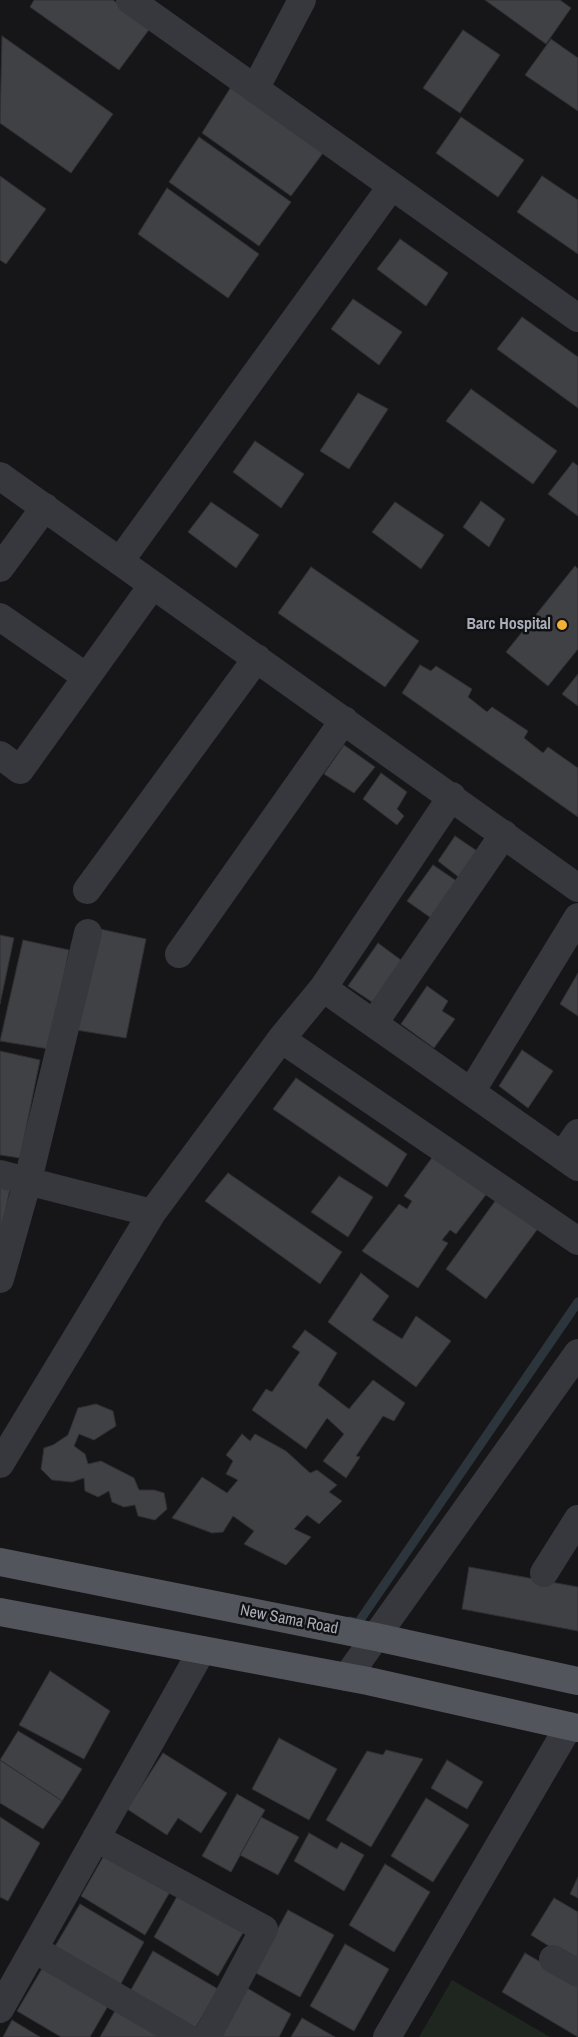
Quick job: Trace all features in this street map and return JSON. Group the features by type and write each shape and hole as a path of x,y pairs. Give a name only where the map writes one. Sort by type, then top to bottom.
{"main road":[{"name":"New Sama Road","path":"0,1562 376,1637 578,1681"},
{"path":"0,1612 347,1677 573,1726"}],"street":[{"path":"130,0 578,318"},
{"path":"255,88 302,0"},
{"path":"120,561 391,187"},
{"path":"0,476 152,586 452,796 578,888"},
{"path":"0,568 45,507"},
{"path":"0,755 20,770 85,676 152,586"},
{"path":"0,617 85,676"},
{"path":"87,890 256,658"},
{"path":"179,954 344,720"},
{"path":"0,1464 152,1213 282,1039 323,988 452,796"},
{"path":"374,1023 504,834"},
{"path":"471,1092 578,917"},
{"path":"0,1279 28,1180 88,933"},
{"path":"323,988 570,1162 578,1133"},
{"path":"282,1039 578,1241"},
{"path":"0,1174 152,1213"},
{"path":"347,1677 578,1353"},
{"path":"544,1573 578,1519"},
{"path":"0,2009 202,1650"},
{"path":"387,2037 573,1726"},
{"path":"96,1838 264,1929 208,2037"},
{"path":"34,1949 186,2037"},
{"path":"554,1959 578,1973"}],"shaded area":[{"path":"452,1980 550,2037 419,2037"}],"building":[{"path":"34,0 113,0 151,27 119,70 30,7"},
{"path":"485,0 560,0 571,8 546,44"},
{"path":"463,30 500,55 460,113 423,88"},
{"path":"2,36 113,114 71,173 0,123"},
{"path":"551,39 578,58 578,111 525,75"},
{"path":"231,87 323,153 291,196 202,133"},
{"path":"461,117 524,160 498,197 436,153"},
{"path":"199,137 291,202 259,246 169,182"},
{"path":"0,176 46,209 6,264 0,260"},
{"path":"542,176 578,200 578,254 517,212"},
{"path":"167,188 259,254 228,298 138,234"},
{"path":"400,239 448,273 426,306 377,269"},
{"path":"353,299 402,332 379,365 331,329"},
{"path":"522,317 578,357 578,408 497,349"},
{"path":"471,389 557,451 533,484 446,421"},
{"path":"358,393 388,409 349,469 320,451"},
{"path":"255,441 304,474 281,508 233,472"},
{"path":"573,462 578,466 578,516 548,494"},
{"path":"481,501 505,519 489,547 463,527"},
{"path":"211,502 259,535 236,568 188,532"},
{"path":"395,502 444,535 421,569 372,532"},
{"path":"575,566 578,569 578,649 548,686 506,652"},
{"path":"311,567 419,641 385,687 278,613"},
{"path":"420,665 431,671 436,666 472,689 468,697 487,712 492,707 528,731 524,738 543,753 548,747 578,768 578,817 402,693"},
{"path":"578,674 578,706 562,694"},
{"path":"344,745 375,767 354,793 324,774"},
{"path":"381,773 407,792 397,809 404,816 397,825 363,799"},
{"path":"455,836 483,855 465,882 438,861"},
{"path":"433,865 464,886 438,923 407,901"},
{"path":"100,929 146,939 126,1038 76,1030"},
{"path":"0,935 14,938 0,1004"},
{"path":"23,940 69,950 49,1049 0,1041"},
{"path":"378,943 409,966 381,1008 348,986"},
{"path":"578,973 578,1016 560,1004"},
{"path":"427,986 448,1001 442,1011 455,1019 434,1048 401,1024"},
{"path":"522,1050 553,1071 528,1108 499,1086"},
{"path":"0,1051 40,1060 20,1158 0,1155"},
{"path":"296,1078 407,1154 387,1187 273,1109"},
{"path":"434,1155 488,1192 456,1234 450,1230 442,1240 448,1243 418,1288 362,1251 399,1204 407,1209 412,1201 404,1196"},
{"path":"228,1173 342,1252 320,1284 205,1201"},
{"path":"339,1176 373,1197 348,1237 311,1212"},
{"path":"0,1186 10,1189 0,1237"},
{"path":"498,1197 539,1227 486,1299 446,1269"},
{"path":"361,1273 389,1296 372,1320 402,1339 416,1316 451,1341 416,1387 328,1322"},
{"path":"305,1330 337,1353 318,1385 349,1409 373,1380 405,1403 394,1421 383,1416 356,1456 360,1457 346,1478 323,1461 344,1434 327,1418 306,1449 252,1410 266,1389 272,1392 300,1352 292,1347"},
{"path":"96,1404 113,1411 116,1426 94,1440 79,1434 74,1446 85,1454 88,1464 101,1461 134,1478 139,1490 154,1490 164,1493 167,1509 155,1520 138,1516 135,1505 124,1507 112,1502 109,1491 98,1497 85,1491 84,1478 72,1482 52,1480 41,1469 44,1448 53,1445 68,1435 78,1408"},
{"path":"242,1434 250,1441 255,1434 286,1451 310,1473 317,1470 337,1485 329,1492 342,1501 319,1524 307,1515 294,1529 311,1537 286,1565 244,1544 254,1531 233,1516 223,1532 212,1533 172,1518 202,1477 227,1493 238,1480 226,1474 233,1461 226,1455"},
{"path":"469,1567 578,1587 578,1631 462,1609"},
{"path":"50,1671 110,1711 84,1759 19,1725"},
{"path":"18,1731 82,1769 62,1801 0,1760"},
{"path":"279,1738 337,1769 309,1820 252,1789"},
{"path":"386,1750 423,1759 371,1847 326,1820 367,1751 383,1755"},
{"path":"163,1753 227,1793 201,1833 178,1818 167,1835 127,1809"},
{"path":"0,1760 62,1801 43,1829 0,1803"},
{"path":"447,1760 483,1782 467,1809 431,1788"},
{"path":"237,1794 265,1810 231,1872 202,1856"},
{"path":"426,1798 469,1825 433,1882 391,1856"},
{"path":"0,1817 40,1843 8,1901 0,1897"},
{"path":"261,1817 299,1837 278,1875 240,1855"},
{"path":"309,1833 337,1849 341,1842 364,1855 344,1891 294,1861"},
{"path":"106,1852 171,1890 145,1935 81,1896"},
{"path":"385,1864 430,1892 394,1952 349,1925"},
{"path":"578,1877 578,1898 570,1894"},
{"path":"179,1893 244,1931 218,1976 154,1937"},
{"path":"554,1898 578,1912 578,1964 531,1935"},
{"path":"80,1904 144,1942 119,1987 54,1948"},
{"path":"288,1910 334,1935 300,1997 254,1972"},
{"path":"345,1944 389,1969 354,2031 310,2006"},
{"path":"153,1951 218,1989 192,2034 128,1995"},
{"path":"525,1953 578,1984 578,2037 502,1992"},
{"path":"43,1967 108,2006 90,2037 61,2037 17,2011"},
{"path":"247,1988 291,2014 279,2037 220,2037"},
{"path":"116,2009 164,2037 100,2037"},
{"path":"302,2018 335,2037 291,2037"},
{"path":"12,2020 40,2037 3,2037"}],"waterway":[{"path":"350,1621 358,1623 578,1302"}],"place":[{"name":"Barc Hospital","path":"562,625"}]}
